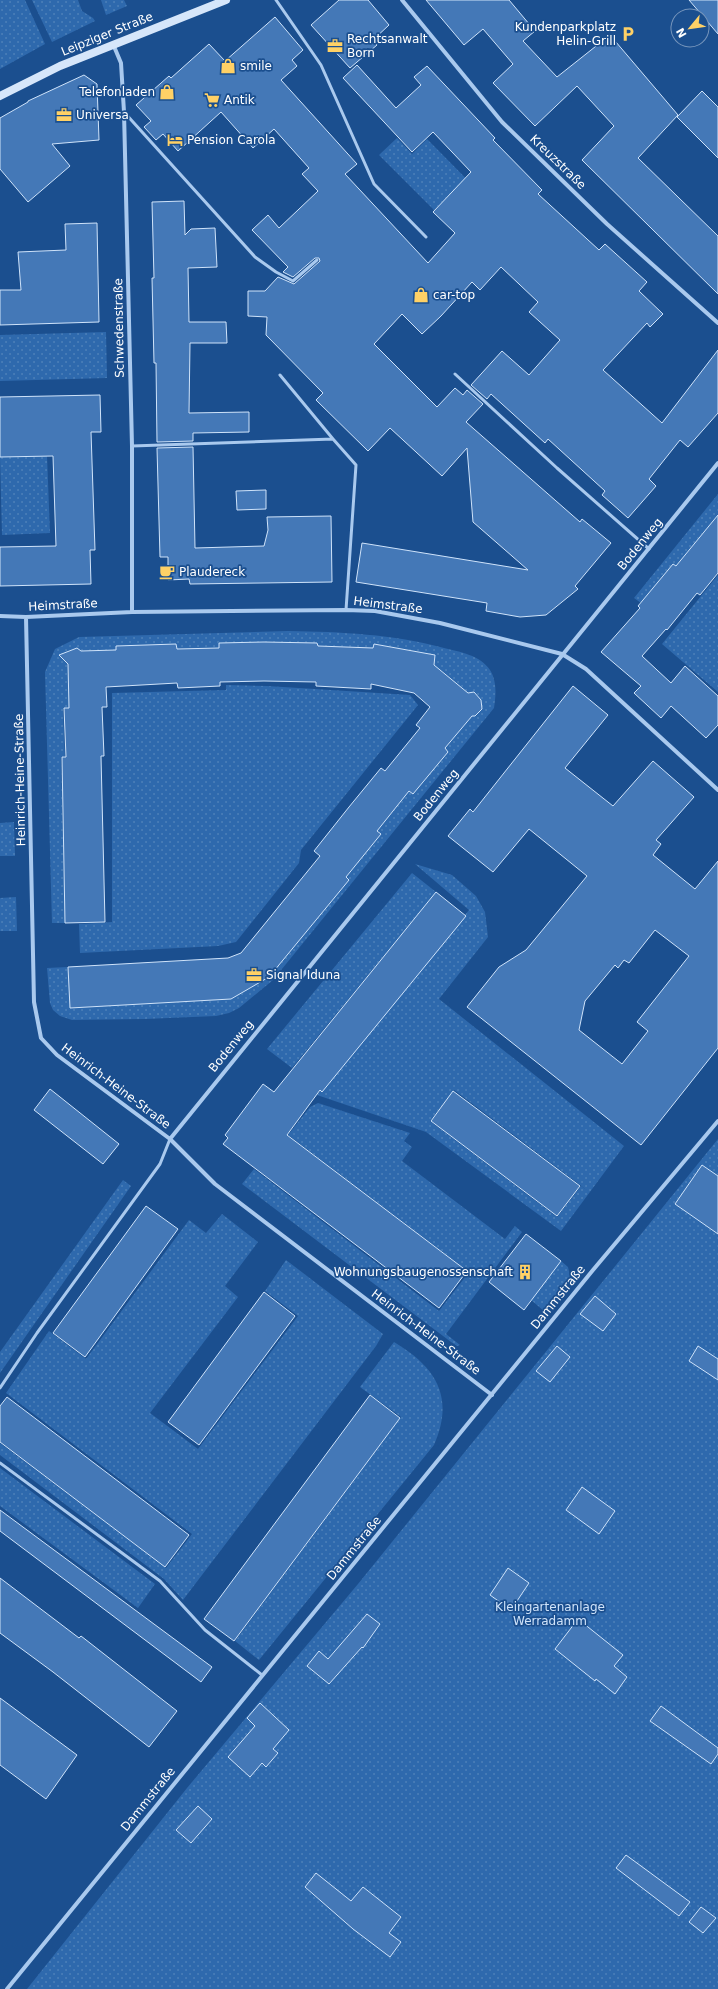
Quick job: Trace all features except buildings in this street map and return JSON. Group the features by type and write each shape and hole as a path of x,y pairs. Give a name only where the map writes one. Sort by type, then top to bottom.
{"main road":[{"name":"Leipziger Straße","path":"0,96 60,66 226,0"}],"street":[{"name":"Kreuzstraße","path":"402,0 502,122 607,224 718,323"},
{"name":"Schwedenstraße","path":"113,44 121,63 124,112 132,446 132,612"},
{"name":"Bodenweg","path":"170,1139 562,654 718,464"},
{"name":"Heimstraße","path":"0,616 26,617 132,612 346,610 375,611 440,623 562,654 586,669 718,790"},
{"name":"Heinrich-Heine-Straße","path":"26,617 30,728 34,1002 41,1038 57,1055 170,1139 215,1184 492,1395"},
{"name":"Dammstraße","path":"7,1989 593,1270 718,1121"}],"lane":[{"path":"276,0 321,66 374,184 426,237"},
{"path":"124,112 254,257 276,272 293,281 317,260"},
{"path":"455,374 557,468 649,549"},
{"path":"280,375 356,465 346,610"},
{"path":"132,446 333,439"},
{"path":"0,1388 37,1333 160,1164 170,1139"},
{"path":"0,1463 160,1581 205,1630 262,1675"}],"green space":[{"path":"0,0 25,0 45,44 0,69"},
{"path":"32,0 78,0 82,11 95,21 52,42"},
{"path":"101,0 124,0 127,6 106,15"},
{"path":"397,138 412,154 427,139 511,224 452,193 434,210 379,155"},
{"path":"106,332 107,378 0,381 0,335"},
{"path":"47,456 50,533 2,535 0,457"},
{"path":"718,494 718,515 676,566 673,564 641,603 634,598"},
{"path":"718,575 718,692 662,644"},
{"path":"288,631 347,633 386,637 425,643 469,655 486,665 492,674 495,688 494,708 273,980 239,1008 229,1013 216,1016 72,1020 60,1016 53,1010 50,1003 47,968 68,967 70,1008 231,999 269,977 349,880 346,877 381,834 377,831 409,791 413,794 448,752 445,748 472,716 476,716 482,709 481,700 474,692 468,693 442,671 434,668 435,655 375,644 373,648 318,646 317,643 264,642 219,648 177,649 176,644 116,646 116,650 81,651 75,649 68,651 66,654 68,664 69,708 63,709 65,756 61,757 65,923 52,923 45,672 55,649 79,637"},
{"path":"226,685 267,686 410,695 418,705 301,850 299,863 236,942 218,946 80,953 79,924 112,922 112,693 226,690"},
{"path":"14,822 15,856 0,856 0,823"},
{"path":"415,864 452,875 476,896 485,912 488,937 439,999 624,1146 561,1231 426,1132 317,1095 469,910","holes":["454,1090 588,1191 581,1186 557,1217 430,1121"]},
{"path":"412,873 436,892 292,1068 267,1049"},
{"path":"16,897 17,931 0,931 0,898"},
{"path":"318,1103 410,1133 404,1141 412,1147 402,1161 505,1239 515,1226 522,1232 446,1334 460,1345 457,1346 451,1342 242,1184 254,1169 439,1311 469,1272 288,1135 310,1107"},
{"name":"Kleingartenanlage Werradamm","path":"718,1139 718,1989 27,1989 187,1788 358,1584"},
{"path":"123,1180 131,1186 0,1373 0,1352"},
{"path":"222,1214 258,1242 225,1286 238,1297 150,1413 198,1449 298,1316 265,1291 286,1260 383,1334 376,1346 183,1600 164,1579 0,1455 0,1443 166,1568 192,1534 6,1393 49,1331 86,1359 189,1220 206,1233"},
{"path":"561,1261 568,1267 570,1276 544,1311 531,1300"},
{"path":"394,1342 421,1362 431,1373 438,1385 442,1398 443,1412 440,1428 434,1445 259,1660 235,1641 401,1417 360,1387"},
{"path":"0,1468 155,1584 138,1608 0,1506"}],"place":[{"name":"Kundenparkplatz Helin-Grill","path":"628,34"},
{"name":"Rechtsanwalt Born","path":"335,46"},
{"name":"smile","path":"228,66"},
{"name":"Telefonladen","path":"167,92"},
{"name":"Antik","path":"212,100"},
{"name":"Universa","path":"64,115"},
{"name":"Pension Carola","path":"175,140"},
{"name":"car-top","path":"421,295"},
{"name":"Plaudereck","path":"167,572"},
{"name":"Signal Iduna","path":"254,975"},
{"name":"Wohnungsbaugenossenschaft","path":"525,1272"}]}
